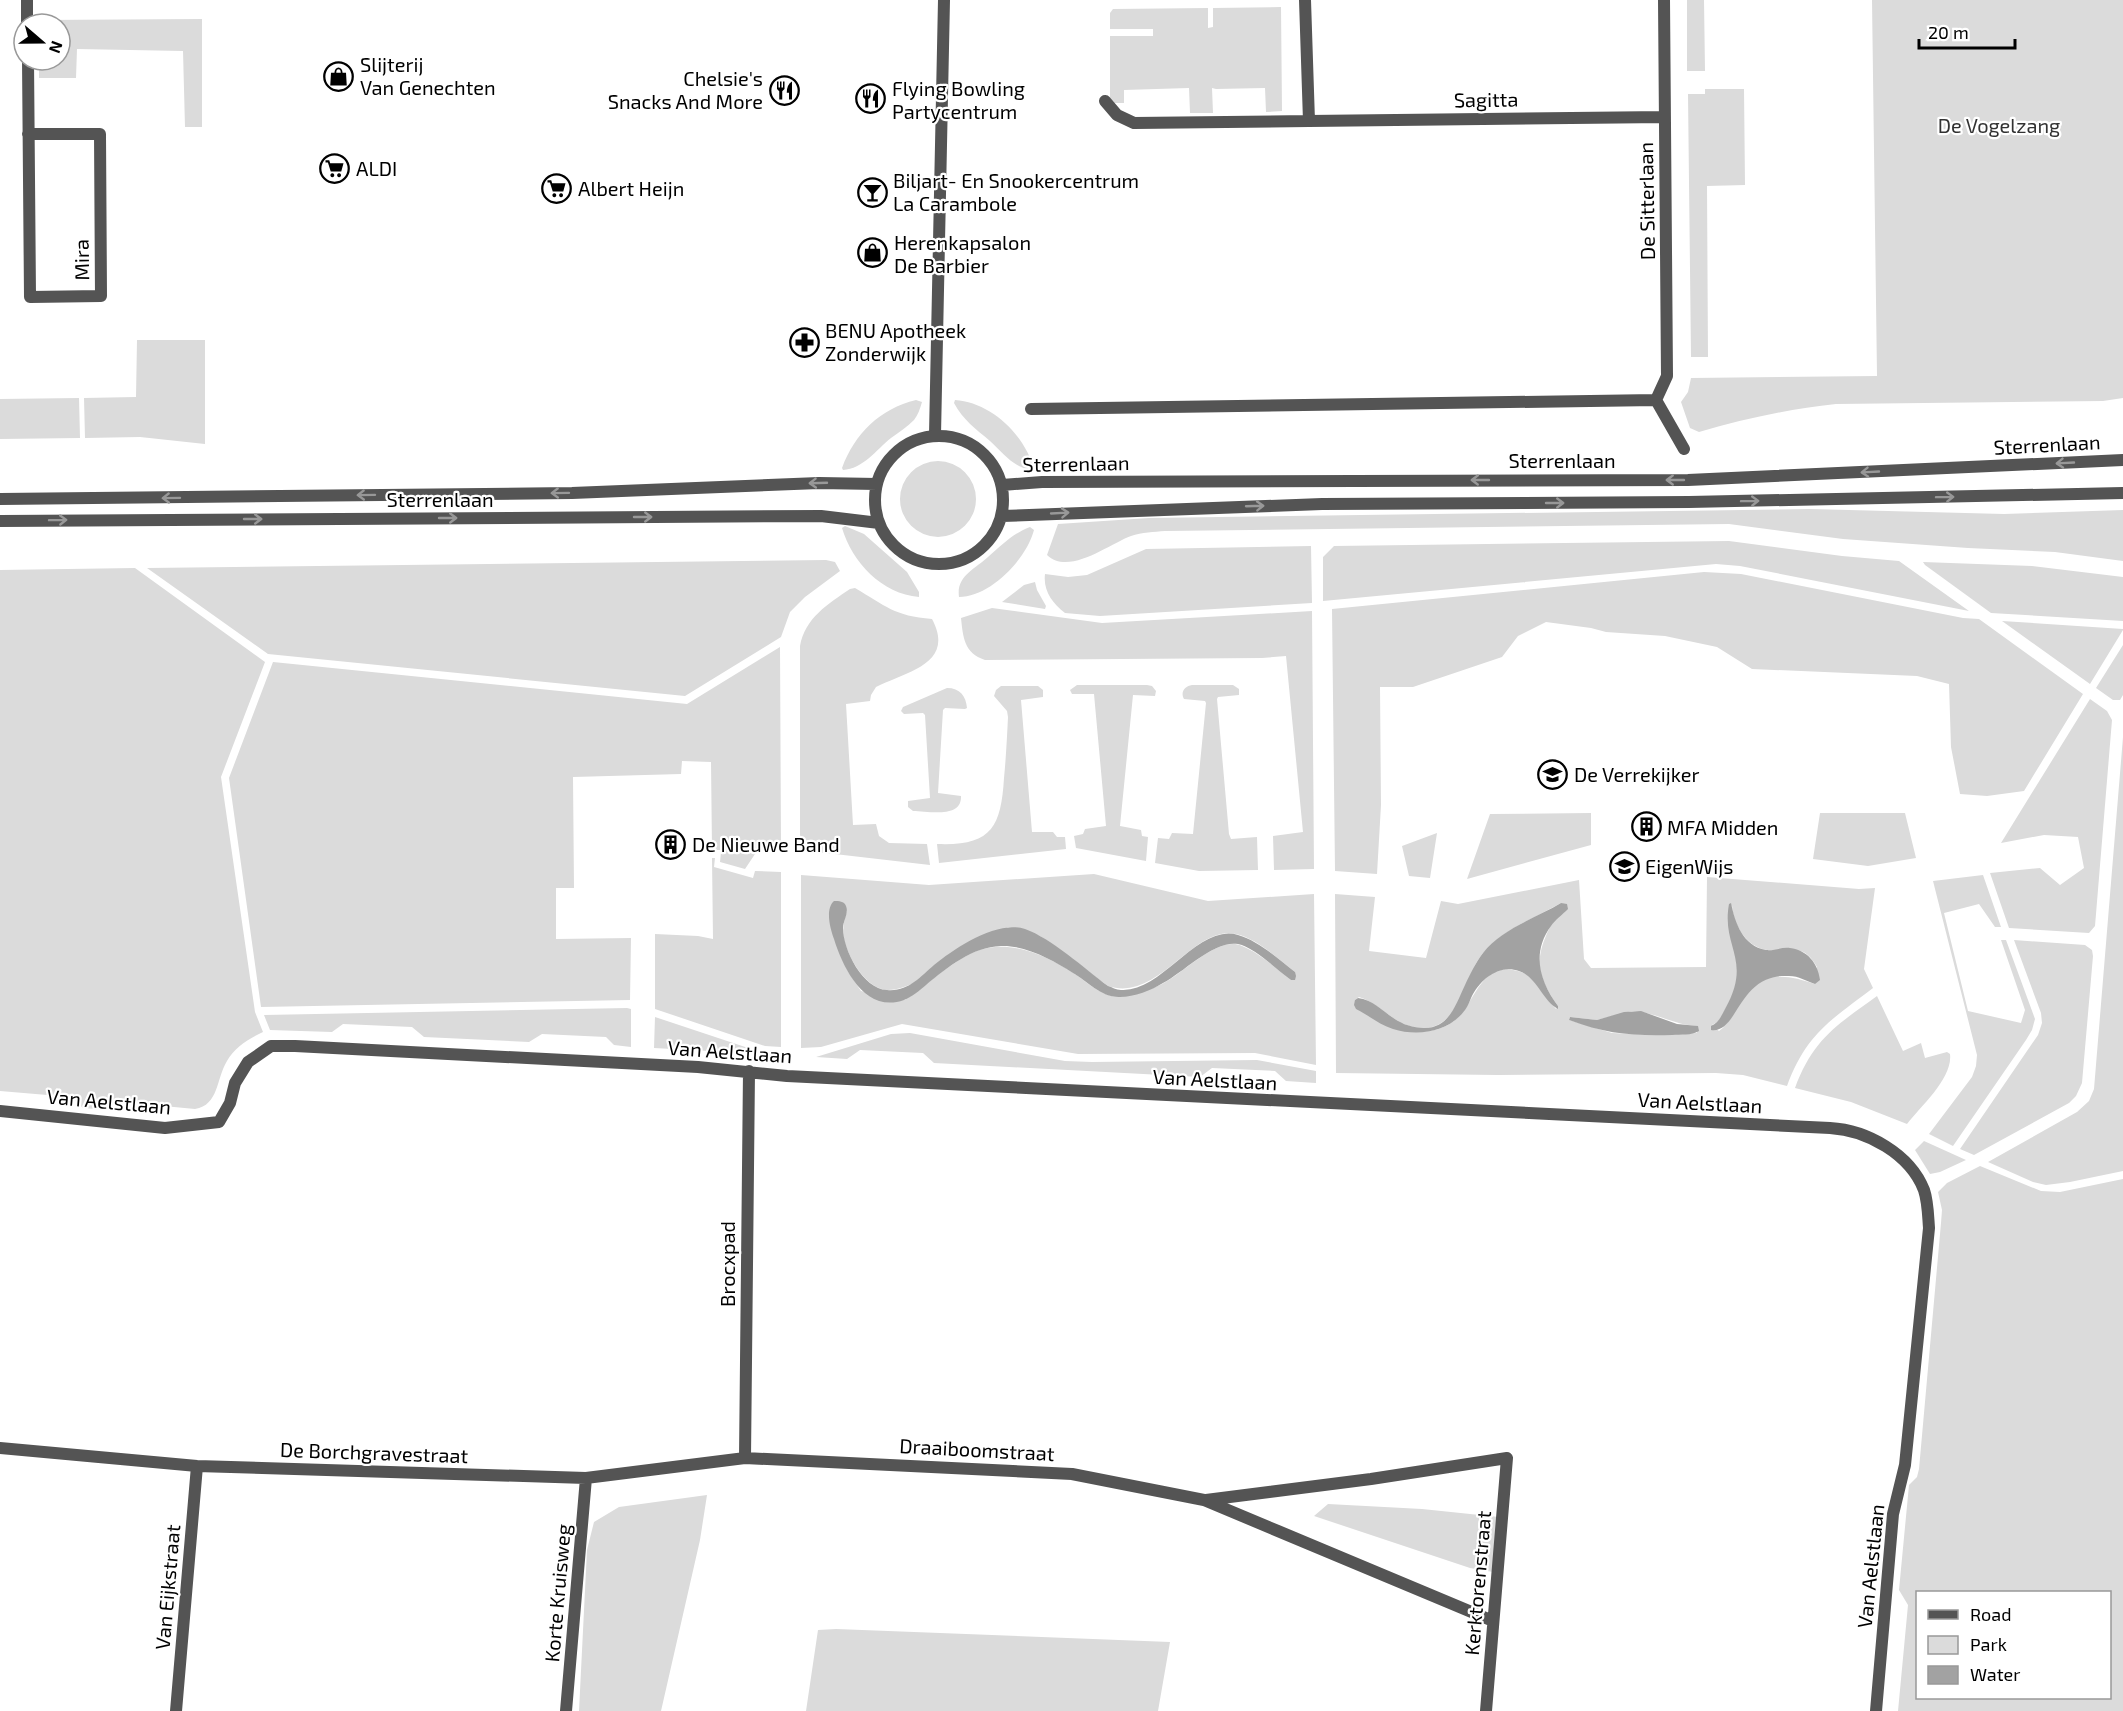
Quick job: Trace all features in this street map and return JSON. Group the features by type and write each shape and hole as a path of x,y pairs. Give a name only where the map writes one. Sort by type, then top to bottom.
{"street":[{"path":"935,435 944,0"},
{"path":"1305,0 1309,121"},
{"name":"De Sitterlaan","path":"1656,400 1667,376 1664,0"},
{"name":"Mira","path":"27,72 30,297 101,296 100,134 28,134"},
{"name":"Sagitta","path":"1105,101 1117,115 1134,123 1665,117"},
{"path":"1031,409 1656,400 1684,449"},
{"path":"935,435 953,436 970,443 984,453 995,468 1002,485 1002,516 996,530 982,548 963,560 941,564 921,562 903,553 889,540 879,523 875,504 877,484 885,465 898,450 915,440 935,435"},
{"name":"Sterrenlaan","path":"1002,485 1042,482 1688,480 2123,460"},
{"name":"Sterrenlaan","path":"0,500 572,493 819,483 877,484"},
{"path":"1002,516 1322,504 1701,501 2123,493"},
{"name":"Sterrenlaan","path":"0,521 821,516 879,523"},
{"name":"Van Aelstlaan","path":"0,1111 165,1128 219,1122 231,1103 235,1083 248,1062 271,1046 295,1046 748,1071 799,1076 1845,1129 1876,1141 1908,1166 1923,1189 1929,1228 1905,1465 1893,1514 1875,1711"},
{"name":"Brocxpad","path":"745,1458 748,1071"},
{"name":"De Borchgravestraat","path":"0,1448 197,1466 586,1478 745,1458"},
{"name":"Draaiboomstraat","path":"745,1458 1072,1474 1204,1500 1493,1621"},
{"name":"Draaiboomstraat","path":"1204,1500 1371,1479 1507,1458"},
{"name":"Kerktorenstraat","path":"1486,1711 1507,1458"},
{"name":"Van Eijkstraat","path":"176,1711 197,1466"},
{"name":"Korte Kruisweg","path":"567,1711 586,1478"}],"green space":[{"path":"1687,0 1704,0 1705,71 1687,71"},
{"name":"De Vogelzang","path":"1872,0 2123,0 2123,398 2103,401 1836,404 1767,415 1699,432 1690,428 1681,402 1688,392 1691,378 1877,376"},
{"path":"1281,7 1282,111 1266,112 1265,88 1212,88 1213,113 1190,113 1189,88 1124,90 1124,103 1110,101 1110,36 1153,36 1153,29 1110,29 1110,13 1113,9 1208,8 1208,28 1213,27 1213,8"},
{"path":"202,19 202,127 185,127 183,51 77,49 76,78 39,78 39,72 72,72 72,20"},
{"path":"1705,89 1744,89 1745,185 1707,186 1708,357 1691,357 1688,94 1705,94"},
{"path":"137,340 205,340 205,444 140,437 85,438 84,398 136,397"},
{"path":"79,398 80,438 0,439 0,399"},
{"path":"916,400 922,402 914,420 863,463 843,470 847,455 870,424 891,410"},
{"path":"955,400 981,407 1005,423 1023,445 1034,470 1025,469 1009,459 966,419 954,403"},
{"path":"938,461 953,464 965,472 973,484 976,499 973,514 965,526 953,534 938,537 923,534 911,526 903,514 900,499 903,484 911,472 923,464"},
{"path":"1810,509 2004,514 2123,510 2123,561 2055,552 1843,539 1729,524 1165,531 1131,536 1077,560 1056,561 1047,555 1058,524 1149,518"},
{"path":"845,526 864,534 907,572 919,592 919,597 893,590 870,574 853,553 842,528"},
{"path":"1030,527 1034,530 1030,541 1005,575 983,591 959,597 963,578 1008,540"},
{"path":"1729,541 1899,561 1969,611 1740,566 1716,564 1323,601 1323,557 1334,546"},
{"path":"1311,546 1312,603 1100,616 1065,613 1052,600 1045,585 1045,574 1068,577 1087,575 1146,549"},
{"path":"826,560 835,562 840,571 805,597 790,612 781,637 685,696 268,654 147,568"},
{"path":"1923,562 2032,566 2123,577 2123,621 1991,613"},
{"path":"135,568 265,662 221,777 255,1012 263,1032 234,1052 223,1068 213,1097 203,1107 195,1109 111,1101 96,1109 83,1108 71,1097 0,1091 0,570"},
{"path":"1704,572 1741,574 1963,618 1979,619 2083,694 2024,791 1987,796 1960,794 1951,747 1949,684 1917,676 1752,669 1717,647 1665,636 1606,632 1546,622 1518,636 1502,657 1413,687 1380,687 1381,805 1377,874 1335,871 1332,609"},
{"path":"1035,582 1046,606 1045,609 1002,602 1024,585"},
{"path":"855,588 899,613 932,619 938,634 938,646 933,656 924,664 876,687 870,701 846,704 853,825 876,824 879,836 889,843 927,844 930,865 800,850 800,646 812,620 834,600"},
{"path":"992,608 1102,623 1312,611 1314,869 1274,870 1273,836 1303,832 1286,656 985,660 973,653 966,644 961,618"},
{"path":"2002,621 2123,629 2123,630 2090,684"},
{"path":"2123,645 2123,695 2120,700 2113,700 2096,688"},
{"path":"780,647 781,848 761,845 745,869 720,862 723,850 712,850 711,762 682,761 681,774 573,777 574,888 556,888 556,939 631,938 630,1000 261,1007 229,778 273,662 687,704"},
{"path":"1077,685 1147,685 1152,686 1156,691 1155,696 1133,695 1120,826 1141,830 1142,836 1148,837 1146,861 1076,848 1074,836 1083,834 1085,829 1106,826 1094,694 1072,694 1070,690"},
{"path":"1192,685 1233,685 1239,689 1239,695 1217,699 1229,834 1231,839 1257,837 1258,870 1199,871 1155,863 1158,838 1169,839 1172,833 1193,834 1206,703 1184,699 1184,690"},
{"path":"1001,686 1038,686 1043,690 1043,697 1021,700 1032,832 1053,832 1057,837 1065,837 1066,849 939,863 937,844 969,842 981,837 989,831 1000,810 1008,717 1007,711 994,696 996,690"},
{"path":"947,688 955,689 962,694 967,708 945,708 943,710 938,793 961,796 960,803 950,811 913,811 908,807 908,801 930,798 925,715 923,713 904,714 901,711 903,707"},
{"path":"2090,699 2107,711 2112,720 2095,926 2089,933 2009,928 1990,873 2040,868 2060,885 2084,868 2078,837 2044,835 2001,843"},
{"path":"2123,737 2123,1171 2046,1185 2033,1182 1988,1162 2077,1112 2089,1101 2094,1089"},
{"path":"1591,813 1591,845 1467,879 1490,814"},
{"path":"1820,813 1905,813 1916,858 1868,866 1813,859"},
{"path":"1437,833 1430,878 1409,876 1402,846"},
{"path":"712,858 715,858 714,867 753,878 755,871 781,872 781,1047 765,1046 655,1009 655,934 713,939"},
{"path":"1094,874 1208,901 1314,894 1316,1065 1255,1053 1078,1054 902,1024 821,1047 801,1048 801,875 929,885","holes":["834,901 847,911 843,932 846,947 860,972 880,989 899,989 916,982 1008,927 1040,936 1108,986 1126,988 1143,984 1205,941 1220,934 1236,934 1252,940 1295,972 1291,980 1255,953 1233,944 1222,946 1201,957 1162,984 1119,997 1101,992 1063,966 1036,954 1009,947 995,947 968,955 905,1000 861,991 847,970"]},
{"path":"1983,875 2001,927 1995,927 1979,904 1944,913 1968,1011 2021,1023 2025,1010 2001,940 2006,940 2035,1019 2026,1040 1953,1146 1929,1134 1972,1077 1977,1055 1933,881"},
{"path":"1707,877 1859,889 1875,888 1864,969 1873,988 1832,1019 1811,1041 1794,1068 1787,1086 1743,1075 1716,1073 1498,1075 1336,1073 1335,894 1375,897 1369,951 1426,958 1441,901 1458,904 1579,880 1584,959 1591,968 1706,967","holes":["1561,903 1540,954 1542,978 1558,1006 1556,1009 1530,977 1513,970 1492,973 1454,1021 1442,1028 1429,1031 1420,1032 1407,1028 1355,1000 1359,997 1368,1001 1406,1025 1424,1028 1435,1026 1452,1012 1473,969 1486,950 1516,927","1732,905 1738,927 1753,944 1767,950 1801,951 1817,967 1815,984 1784,977 1765,979 1756,984 1748,991 1729,1021 1719,1031 1712,1025 1720,1018 1729,1002 1738,972 1729,927","1632,1011 1640,1012 1697,1026 1697,1033 1650,1035 1612,1033 1569,1020 1570,1017 1597,1020"]},
{"path":"2014,940 2085,945 2092,950 2082,1083 2076,1096 2069,1103 1974,1155 1960,1149 2038,1035 2042,1023 2041,1013"},
{"path":"1877,996 1903,1051 1921,1043 1925,1058 1947,1052 1950,1054 1947,1073 1907,1124 1851,1102 1795,1088 1802,1071 1818,1045 1838,1025"},
{"path":"631,1009 631,1047 614,1045 606,1037 542,1034 529,1042 424,1037 412,1027 343,1024 332,1032 270,1030 264,1015"},
{"path":"655,1017 766,1054 654,1048"},
{"path":"910,1033 1065,1061 1257,1060 1316,1071 1316,1083 1286,1081 1275,1071 1212,1068 1200,1077 934,1063 923,1053 860,1050 847,1059 816,1057 891,1034"},
{"path":"1924,1141 1966,1160 1930,1174 1915,1150"},
{"path":"1980,1166 2041,1191 2060,1192 2123,1179 2123,1711 1898,1711 1908,1605 1899,1590 1909,1485 1917,1477 1919,1469 1942,1210 1938,1192 1947,1183"},
{"path":"707,1495 700,1540 661,1711 579,1711 587,1550 594,1522 619,1507"},
{"path":"1328,1504 1422,1509 1499,1517 1493,1572 1470,1568 1314,1516"},
{"path":"818,1630 1170,1642 1158,1711 806,1711"}],"water":[{"path":"834,901 843,902 846,906 844,937 846,947 856,967 870,983 887,990 901,989 919,979 943,958 977,937 1002,928 1014,927 1025,929 1046,939 1108,986 1119,990 1136,988 1151,981 1194,948 1223,934 1238,935 1253,941 1295,972 1296,976 1295,980 1291,980 1251,949 1238,944 1229,944 1209,952 1154,988 1131,996 1113,997 1101,992 1048,958 1020,948 1001,946 970,954 910,997 890,1003 867,994 858,986 843,963 830,924 829,914"},
{"path":"1561,903 1567,904 1568,909 1545,936 1540,957 1540,967 1546,987 1558,1009 1525,974 1505,969 1492,974 1481,983 1466,1008 1451,1023 1432,1031 1413,1032 1393,1029 1356,1009 1354,1005 1358,998 1374,1004 1395,1019 1412,1027 1432,1027 1439,1024 1455,1007 1476,964 1490,945 1509,931"},
{"path":"1731,903 1738,926 1751,944 1766,950 1787,948 1802,951 1811,958 1820,980 1815,984 1793,976 1772,978 1759,984 1749,993 1728,1023 1720,1029 1711,1030 1711,1026 1721,1017 1725,1009 1733,992 1736,978 1728,919"},
{"path":"1641,1011 1677,1024 1698,1026 1699,1031 1693,1034 1632,1034 1608,1031 1569,1020 1570,1017 1597,1020 1624,1012"}],"place":[{"name":"Slijterij Van Genechten","path":"339,76"},
{"name":"Chelsie's Snacks And More","path":"784,90"},
{"name":"Flying Bowling Partycentrum","path":"871,99"},
{"name":"ALDI","path":"335,168"},
{"name":"Albert Heijn","path":"557,188"},
{"name":"Biljart- En Snookercentrum La Carambole","path":"872,192"},
{"name":"Herenkapsalon De Barbier","path":"873,253"},
{"name":"BENU Apotheek Zonderwijk","path":"804,342"},
{"name":"De Verrekijker","path":"1553,774"},
{"name":"MFA Midden","path":"1646,827"},
{"name":"De Nieuwe Band","path":"671,844"},
{"name":"EigenWijs","path":"1624,866"}]}
